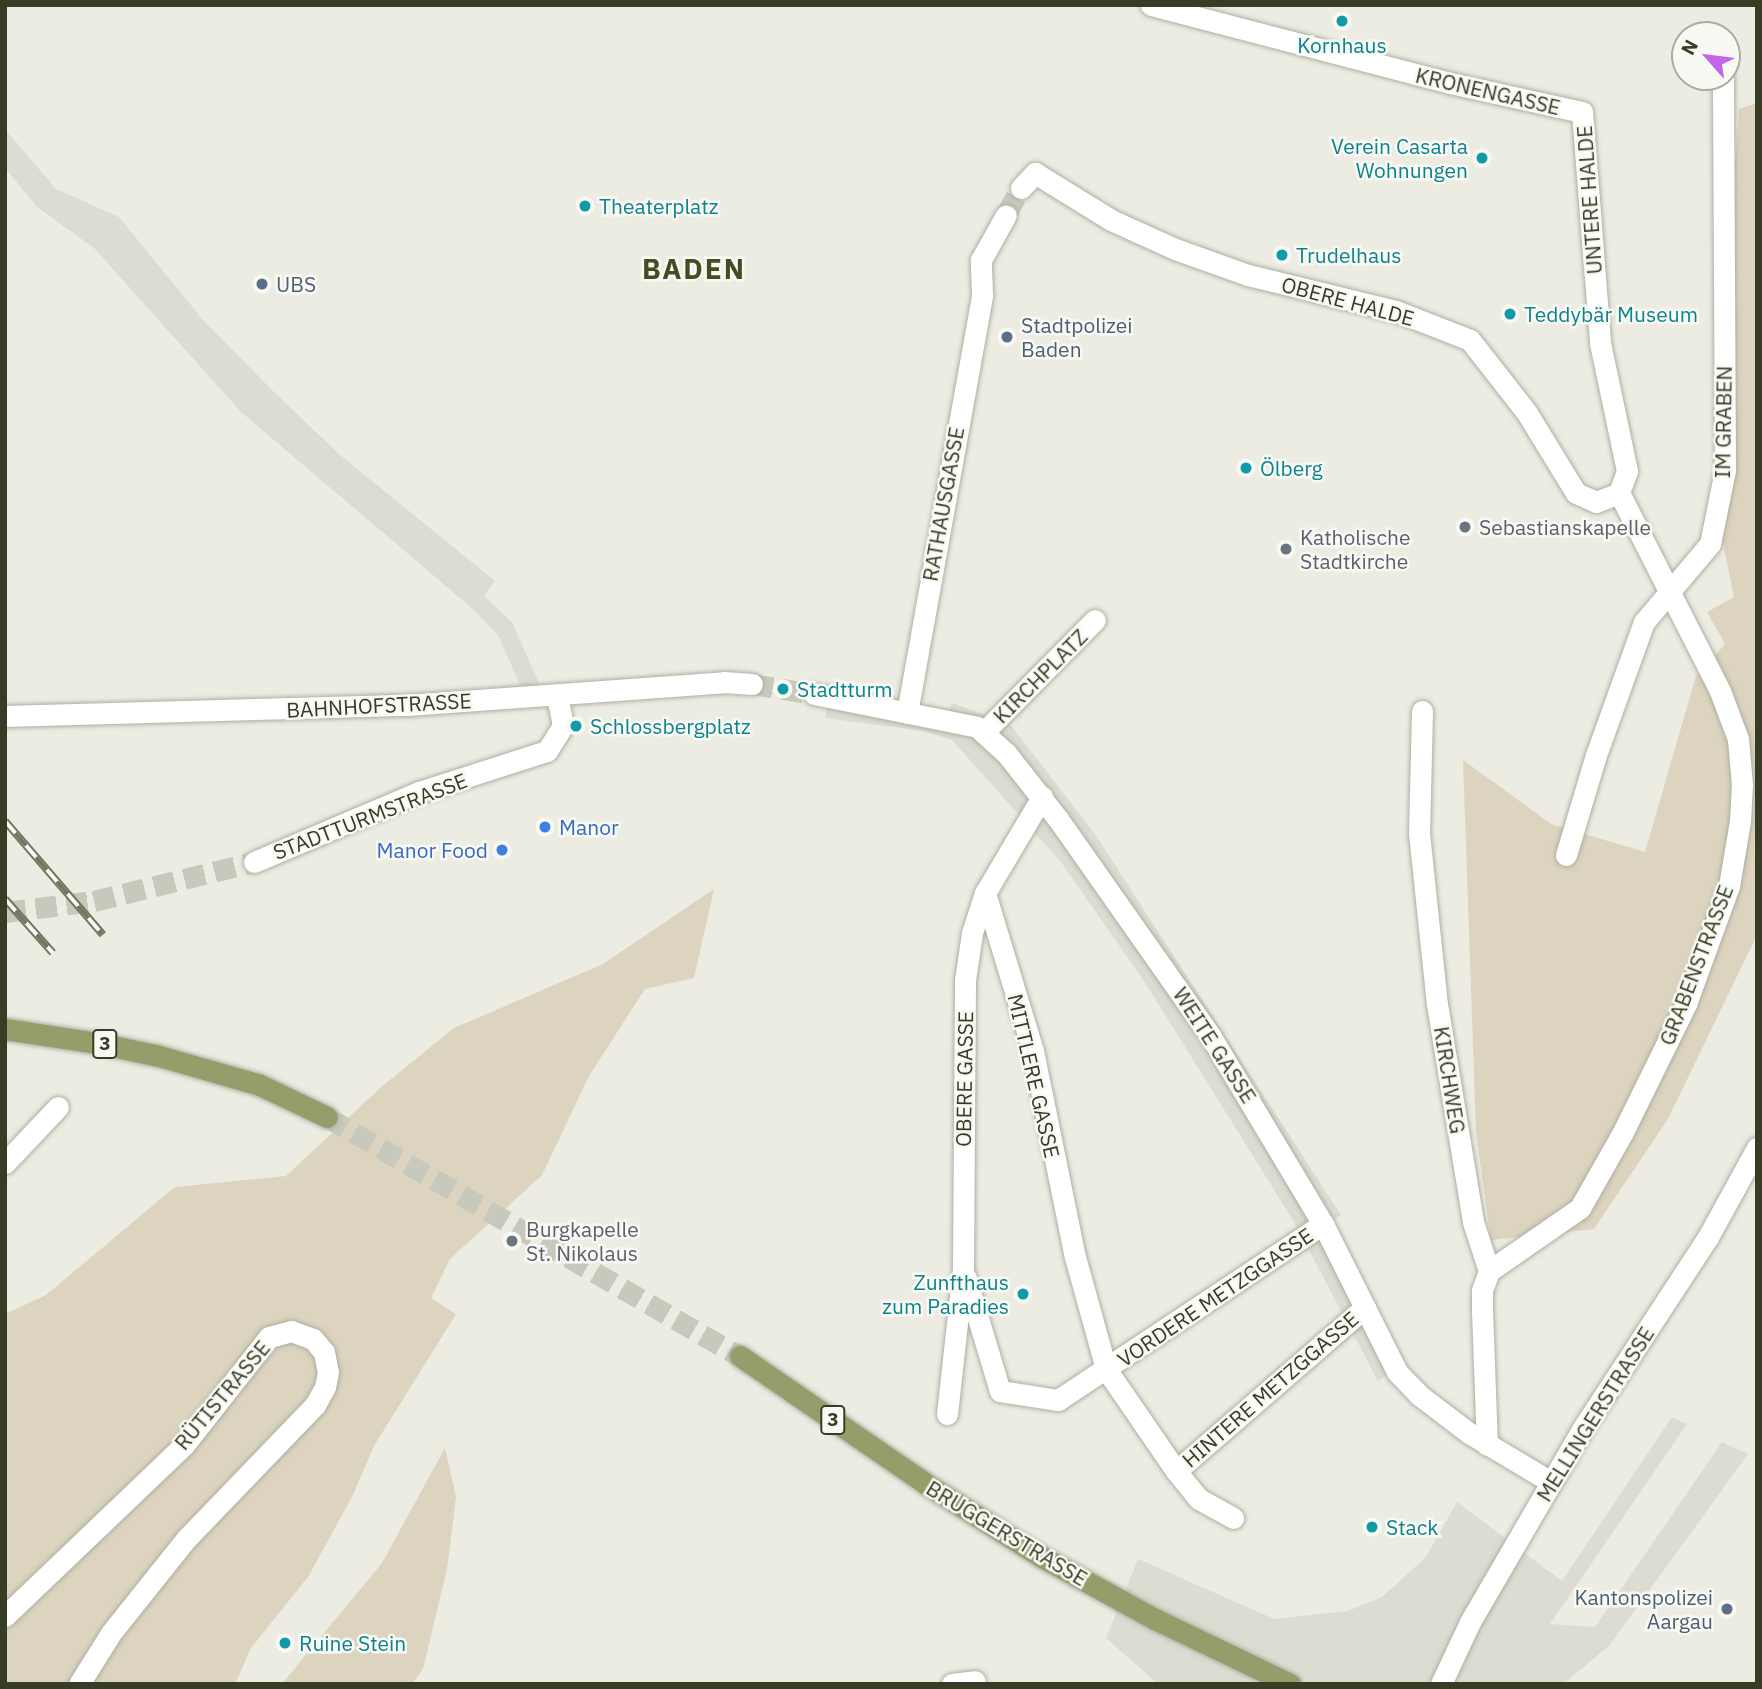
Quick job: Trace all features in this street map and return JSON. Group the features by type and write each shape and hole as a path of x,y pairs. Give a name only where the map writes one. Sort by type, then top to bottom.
{"main road":[{"name":"3","path":"5,1029 98,1043 159,1056 260,1085 327,1117"},
{"name":"BRUGGERSTRASSE","path":"740,1356 926,1484 1042,1557 1155,1619 1290,1684"}],"street":[{"name":"KRONENGASSE","path":"1151,5 1450,83 1582,112"},
{"name":"IM GRABEN","path":"1566,855 1596,755 1644,622 1710,544 1725,470 1723,91"},
{"name":"UNTERE HALDE","path":"1582,112 1600,343 1627,471 1619,494"},
{"name":"OBERE HALDE","path":"1021,188 1035,173 1111,220 1175,249 1248,275 1396,311 1470,340 1527,413 1576,493 1596,502 1619,494"},
{"name":"RATHAUSGASSE","path":"907,713 982,295 981,260 1006,215"},
{"name":"GRABENSTRASSE","path":"1489,1271 1580,1208 1623,1132 1686,1004 1730,886 1740,821 1742,785 1738,739 1720,691 1619,494"},
{"name":"KIRCHPLATZ","path":"985,731 1095,620"},
{"name":"BAHNHOFSTRASSE","path":"5,716 191,713 557,696 724,682 751,684"},
{"path":"814,694 977,727 985,731"},
{"name":"STADTTURMSTRASSE","path":"254,862 419,792 547,751 564,725 557,696"},
{"name":"KIRCHWEG","path":"1422,711 1419,832 1437,1004 1473,1222 1489,1271 1482,1290 1487,1445"},
{"name":"WEITE GASSE","path":"985,731 1042,797 1211,1037 1323,1224 1397,1372 1407,1384 1487,1445 1551,1482"},
{"path":"985,893 1042,797"},
{"name":"OBERE GASSE","path":"947,1414 963,1268 965,980 972,933 985,893"},
{"name":"MITTLERE GASSE","path":"985,893 1033,1051 1075,1257 1106,1369 1176,1471 1199,1499 1233,1518"},
{"path":"5,1163 58,1107"},
{"name":"MELLINGERSTRASSE","path":"1441,1684 1470,1622 1551,1482 1583,1428 1708,1237 1757,1148"},
{"name":"VORDERE METZGGASSE","path":"1000,1391 1058,1400 1323,1224"},
{"name":"OBERE GASSE","path":"963,1268 1000,1391"},
{"name":"HINTERE METZGGASSE","path":"1176,1471 1365,1307"},
{"name":"RÜTISTRASSE","path":"5,1616 184,1445 269,1337 291,1331 313,1339 324,1352 328,1372 325,1387 315,1405 186,1539 111,1633 79,1684"},
{"path":"952,1684 975,1681"}],"shaded area":[{"path":"1757,103 1757,935 1668,1119 1594,1229 1491,1240 1476,1133 1463,760 1551,824 1645,852 1696,676 1725,644 1707,612 1734,597 1713,494 1739,109"},
{"path":"5,129 56,189 119,217 203,320 274,392 340,455 495,581 484,596 512,622 542,690 523,692 498,635 473,609 241,412 94,248 37,207 5,168"},
{"path":"828,700 943,724 952,703 1009,723 1095,834 1341,1215 1323,1229 1397,1366 1378,1381 1294,1222 1146,984 1061,862 952,740 924,731 825,718"},
{"path":"714,889 694,978 645,989 589,1076 542,1175 450,1259 431,1298 456,1314 374,1446 352,1497 308,1577 251,1648 235,1684 5,1684 5,1314 46,1295 175,1187 286,1176 380,1088 454,1028 603,964"},
{"path":"1672,1417 1687,1424 1550,1624 1595,1627 1722,1442 1748,1454 1609,1646 1563,1684 1158,1684 1106,1638 1138,1559 1274,1619 1348,1611 1382,1597 1425,1558 1457,1502 1562,1581"},
{"path":"445,1448 456,1497 447,1569 423,1669 412,1684 282,1684 382,1563"}],"tunnel":[{"path":"1006,215 1021,188"},
{"path":"752,684 814,694"},
{"path":"5,912 94,901 254,862"},
{"path":"327,1117 740,1356"}],"railway":[{"path":"5,821 103,935"},
{"path":"5,899 53,953"}],"place":[{"name":"Kornhaus","path":"1342,21"},
{"name":"Verein Casarta Wohnungen","path":"1482,158"},
{"name":"Theaterplatz","path":"585,206"},
{"name":"Trudelhaus","path":"1282,255"},
{"name":"UBS","path":"262,284"},
{"name":"Teddybär Museum","path":"1510,314"},
{"name":"Stadtpolizei Baden","path":"1007,337"},
{"name":"Ölberg","path":"1246,468"},
{"name":"Sebastianskapelle","path":"1465,527"},
{"name":"Katholische Stadtkirche","path":"1286,549"},
{"name":"Stadtturm","path":"783,689"},
{"name":"Schlossbergplatz","path":"576,726"},
{"name":"Manor","path":"545,827"},
{"name":"Manor Food","path":"502,850"},
{"name":"Burgkapelle St. Nikolaus","path":"512,1241"},
{"name":"Zunfthaus zum Paradies","path":"1023,1294"},
{"name":"Stack","path":"1372,1527"},
{"name":"Kantonspolizei Aargau","path":"1727,1609"},
{"name":"Ruine Stein","path":"285,1643"}],"district":[{"name":"BADEN","path":"694,269"}]}
